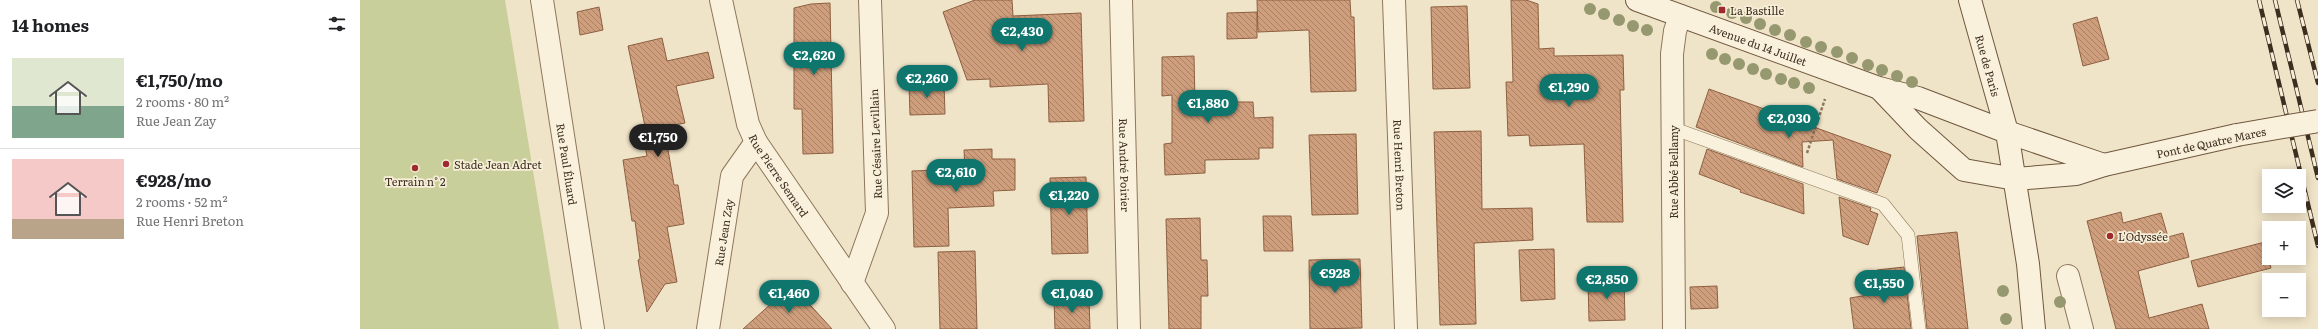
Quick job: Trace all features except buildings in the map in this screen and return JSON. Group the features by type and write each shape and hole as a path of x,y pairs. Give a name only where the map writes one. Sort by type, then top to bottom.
{"street":[{"name":"Rue Paul Éluard","path":"542,0 593,329"},
{"name":"Rue Pierre Semard","path":"721,0 748,124 756,142 884,329"},
{"name":"Rue Césaire Levillain","path":"852,283 877,213 870,0"},
{"name":"Rue André Poirier","path":"1121,0 1129,329"},
{"name":"Rue Henri Breton","path":"1394,0 1406,329"},
{"name":"Avenue du 14 Juillet","path":"1637,0 1879,88 1918,98 2007,132"},
{"name":"Rue de Paris","path":"1970,0 2007,132 2028,264 2034,329"},
{"name":"Rue Abbé Bellamy","path":"1674,329 1672,54 1675,31 1680,16"},
{"name":"Avenue du 14 Juillet","path":"1879,88 1918,129 1964,170 2015,180"},
{"name":"Pont de Quatre Mares","path":"2015,180 2076,174 2104,164 2237,135 2318,121"},
{"path":"2007,132 2104,164"},
{"name":"Rue Jean Zay","path":"708,329 732,176 756,142"},
{"path":"2068,276 2082,329"}],"lane":[{"path":"1672,128 1883,204 1908,235 1918,329"}],"path":[{"path":"1800,174 1825,99"}],"green space":[{"name":"Stade Jean Adret","path":"360,0 505,0 559,329 360,329"}],"railway":[{"path":"2259,0 2318,246"},
{"path":"2275,0 2318,178"},
{"path":"2297,0 2318,83"}],"place":[{"name":"La Bastille","path":"1722,10"},
{"name":"Stade Jean Adret","path":"446,164"},
{"name":"Terrain n° 2","path":"415,168"},
{"name":"L'Odyssée","path":"2110,236"}]}
